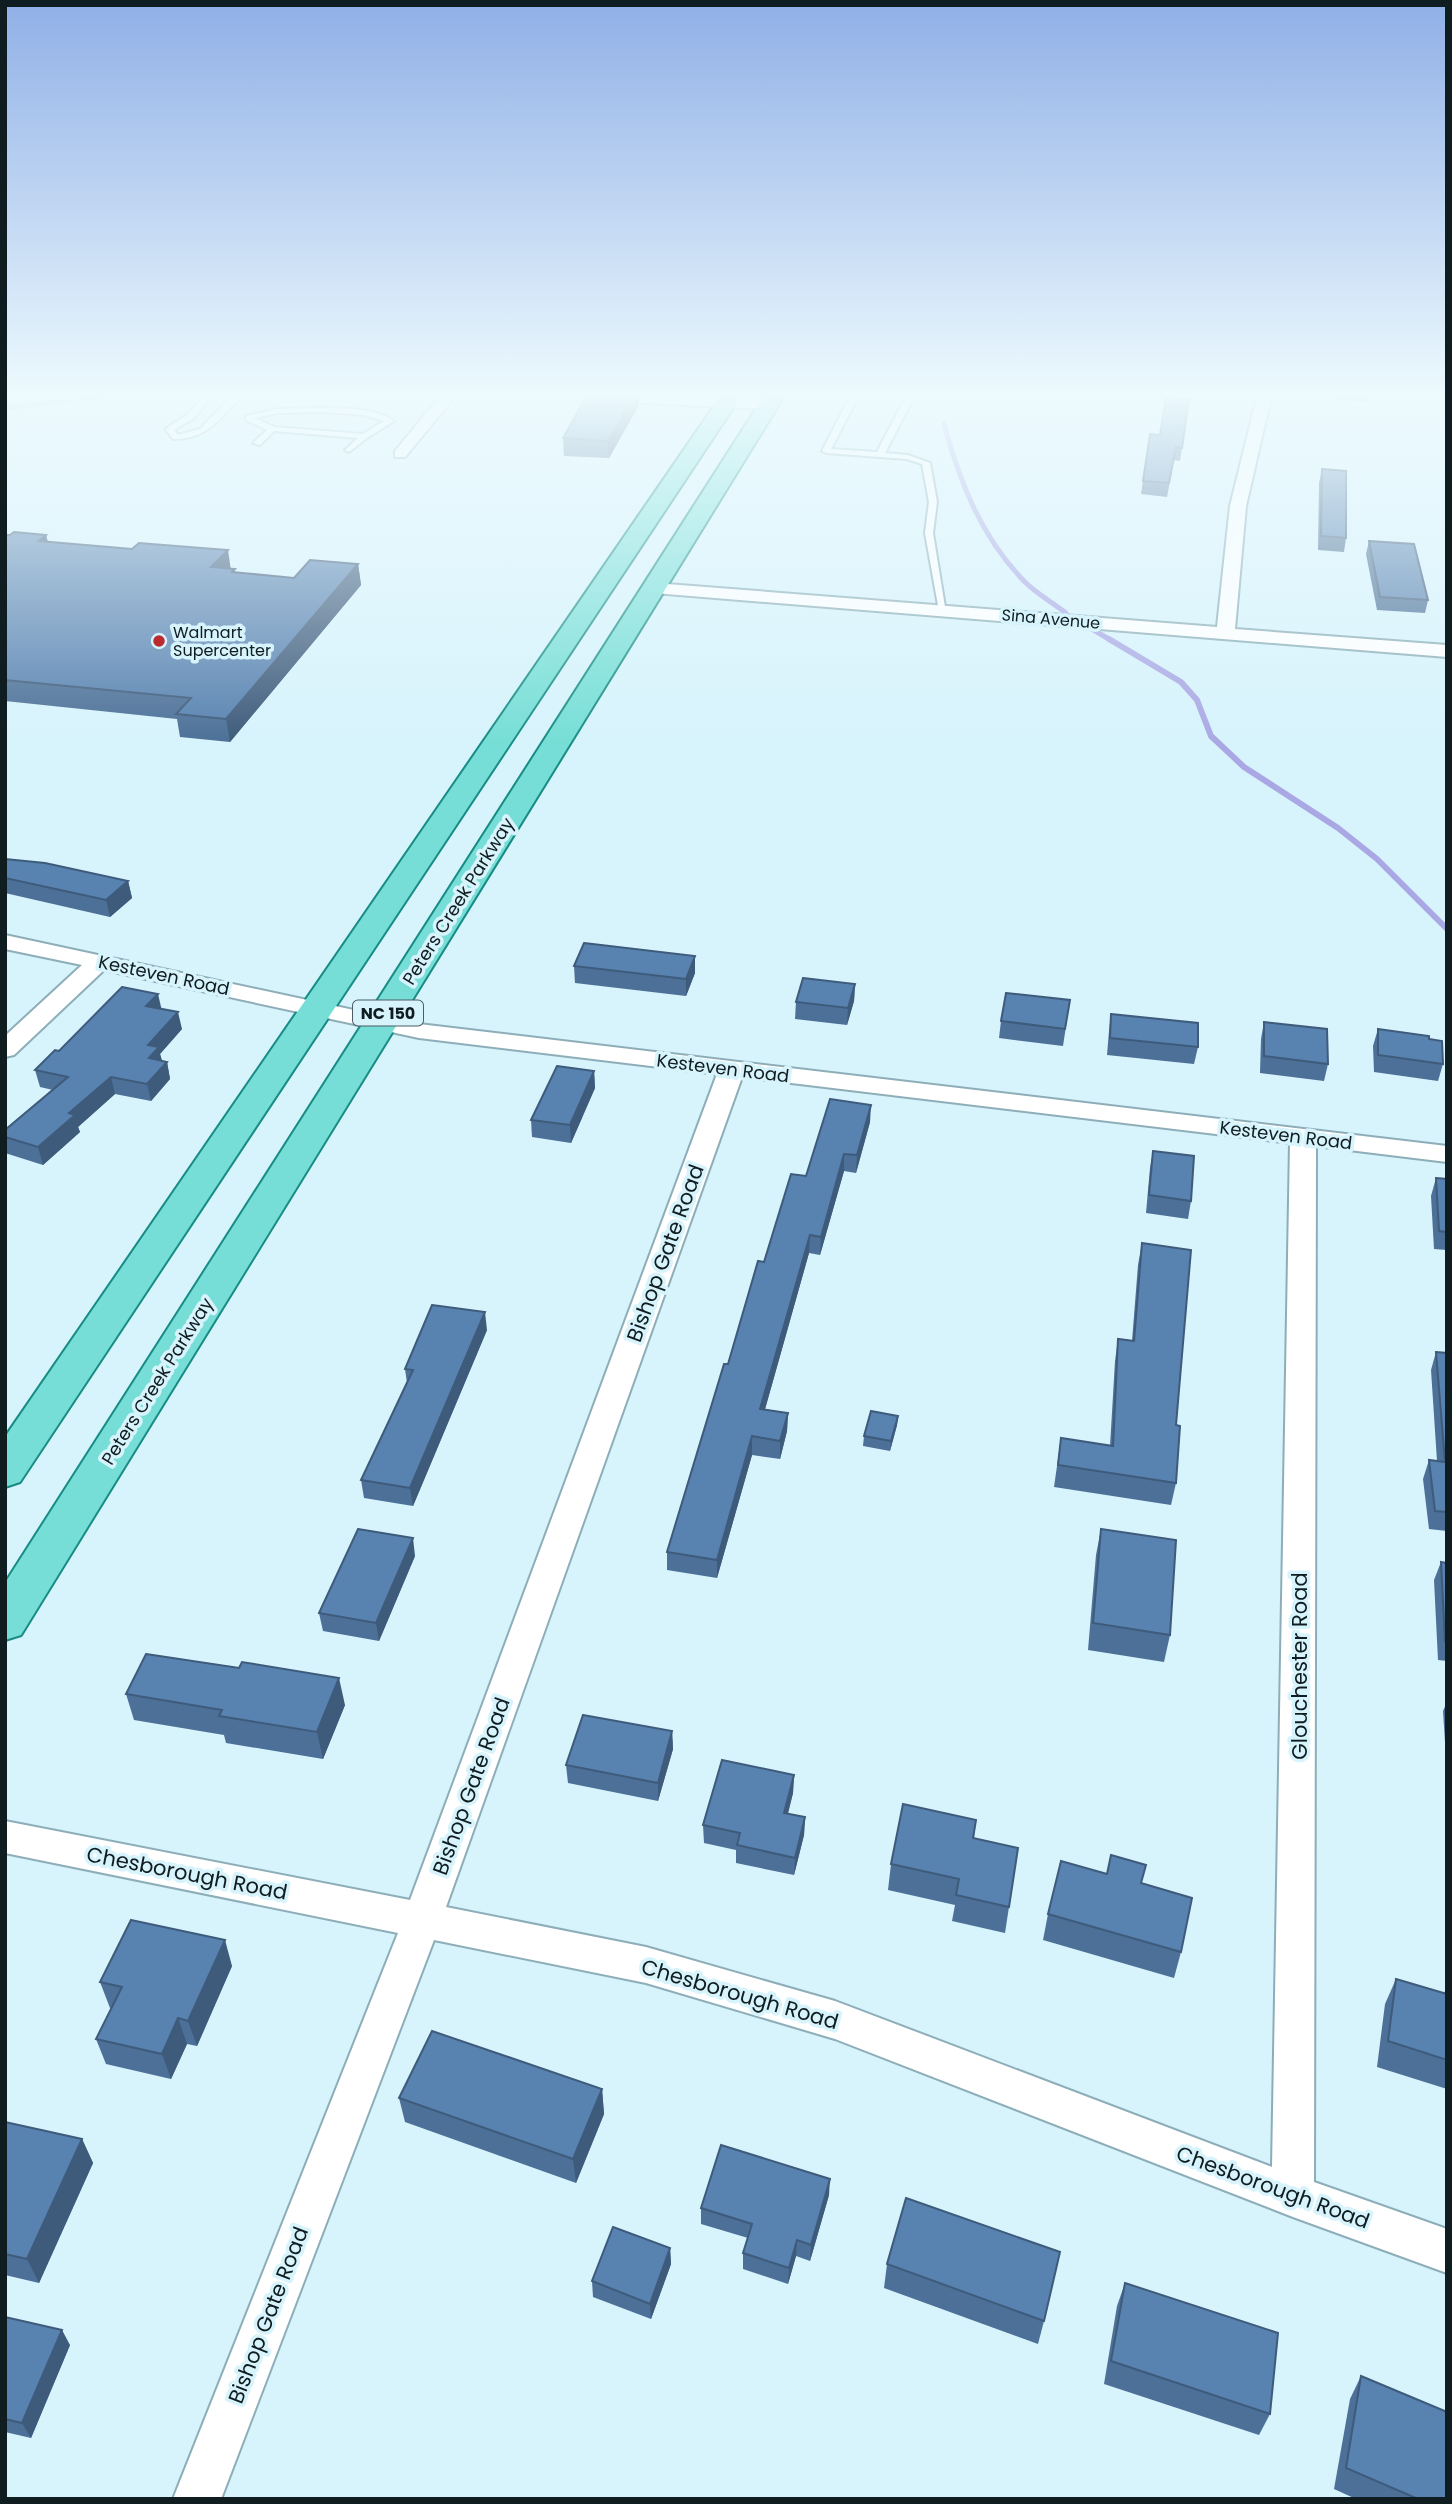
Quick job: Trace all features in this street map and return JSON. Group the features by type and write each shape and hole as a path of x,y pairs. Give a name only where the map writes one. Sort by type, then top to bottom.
{"main road":[{"name":"NC 150","path":"5,1471 654,510"},
{"name":"Peters Creek Parkway","path":"5,1622 702,510"}],"street":[{"path":"1225,633 1238,510"},
{"name":"Sina Avenue","path":"654,588 1447,651"},
{"name":"Kesteven Road","path":"5,942 381,1024 491,1041 1447,1154"},
{"path":"5,1050 100,961"},
{"name":"Bishop Gate Road","path":"197,2499 422,1920 732,1069"},
{"name":"Glouchester Road","path":"1293,2196 1303,1137"},
{"name":"Chesborough Road","path":"5,1837 646,1965 835,2020 1293,2196 1447,2251"}],"lane":[{"path":"932,510 929,533 943,611"}],"building":[{"path":"1321,510 1346,510 1346,538 1321,536"},
{"name":"Walmart Supercenter","path":"14,532 46,535 39,541 132,549 139,543 228,550 211,567 235,569 232,572 294,578 310,560 358,564 226,719 176,714 191,698 5,680 5,535"},
{"path":"1369,541 1414,544 1428,600 1380,597"},
{"path":"5,859 45,863 128,881 106,900 5,878"},
{"path":"584,943 695,956 686,979 574,966"},
{"path":"803,978 855,984 848,1008 796,1002"},
{"path":"122,987 158,994 146,1006 178,1012 148,1045 159,1047 149,1058 167,1062 147,1084 111,1077 69,1113 75,1115 38,1147 5,1137 5,1130 68,1077 35,1070 55,1050 59,1051"},
{"path":"1006,993 1070,1000 1065,1029 1001,1021"},
{"path":"1111,1014 1198,1023 1198,1047 1110,1038"},
{"path":"1264,1022 1327,1029 1328,1064 1264,1056"},
{"path":"1378,1029 1429,1036 1429,1039 1442,1041 1443,1064 1378,1055"},
{"path":"557,1066 594,1071 570,1125 531,1120"},
{"path":"830,1099 871,1105 857,1155 844,1154 821,1237 810,1235 760,1409 788,1413 780,1441 752,1436 717,1560 667,1552 724,1364 728,1364 758,1261 764,1262 791,1174 806,1176"},
{"path":"1153,1151 1194,1156 1191,1201 1149,1195"},
{"path":"1436,1178 1447,1179 1447,1232 1439,1231"},
{"path":"1142,1243 1191,1250 1176,1425 1180,1426 1176,1483 1058,1465 1061,1438 1113,1446 1118,1339 1134,1341"},
{"path":"432,1305 485,1312 410,1488 361,1480 413,1370 405,1369"},
{"path":"1436,1352 1447,1353 1447,1512 1435,1511 1429,1460 1445,1462"},
{"path":"871,1411 898,1416 891,1441 864,1436"},
{"path":"358,1529 413,1538 376,1623 319,1613"},
{"path":"1101,1529 1176,1540 1170,1635 1093,1623"},
{"path":"1441,1562 1447,1563 1447,1642 1445,1641"},
{"path":"146,1654 239,1668 242,1662 339,1678 317,1732 219,1716 222,1710 126,1694"},
{"path":"583,1715 672,1731 658,1783 566,1765"},
{"path":"722,1760 794,1775 784,1813 805,1817 795,1858 737,1845 740,1833 703,1825"},
{"path":"903,1804 976,1820 973,1838 1018,1848 1009,1907 956,1895 959,1879 891,1864"},
{"path":"1111,1855 1146,1865 1141,1883 1192,1898 1181,1952 1048,1914 1061,1861 1107,1874"},
{"path":"131,1920 225,1940 188,2021 178,2018 162,2054 96,2039 122,1987 100,1982"},
{"path":"1396,1979 1447,1994 1447,2060 1388,2041"},
{"path":"432,2031 602,2089 573,2159 399,2098"},
{"path":"5,2122 82,2139 27,2259 5,2254"},
{"path":"721,2145 830,2179 811,2245 797,2240 789,2268 743,2253 752,2224 701,2208"},
{"path":"906,2198 1060,2252 1044,2321 887,2264"},
{"path":"613,2227 670,2248 650,2304 592,2281"},
{"path":"1125,2283 1278,2333 1270,2414 1111,2361"},
{"path":"5,2317 62,2330 22,2423 5,2419"},
{"path":"1361,2376 1447,2412 1447,2499 1418,2499 1346,2468"}],"waterway":[{"path":"975,510 1008,563 1028,585 1066,613"},
{"path":"1092,629 1112,641"},
{"path":"1109,639 1181,682 1197,700 1211,736 1244,767 1338,828 1377,859 1447,929"}],"place":[{"name":"Walmart Supercenter","path":"159,641"}]}
